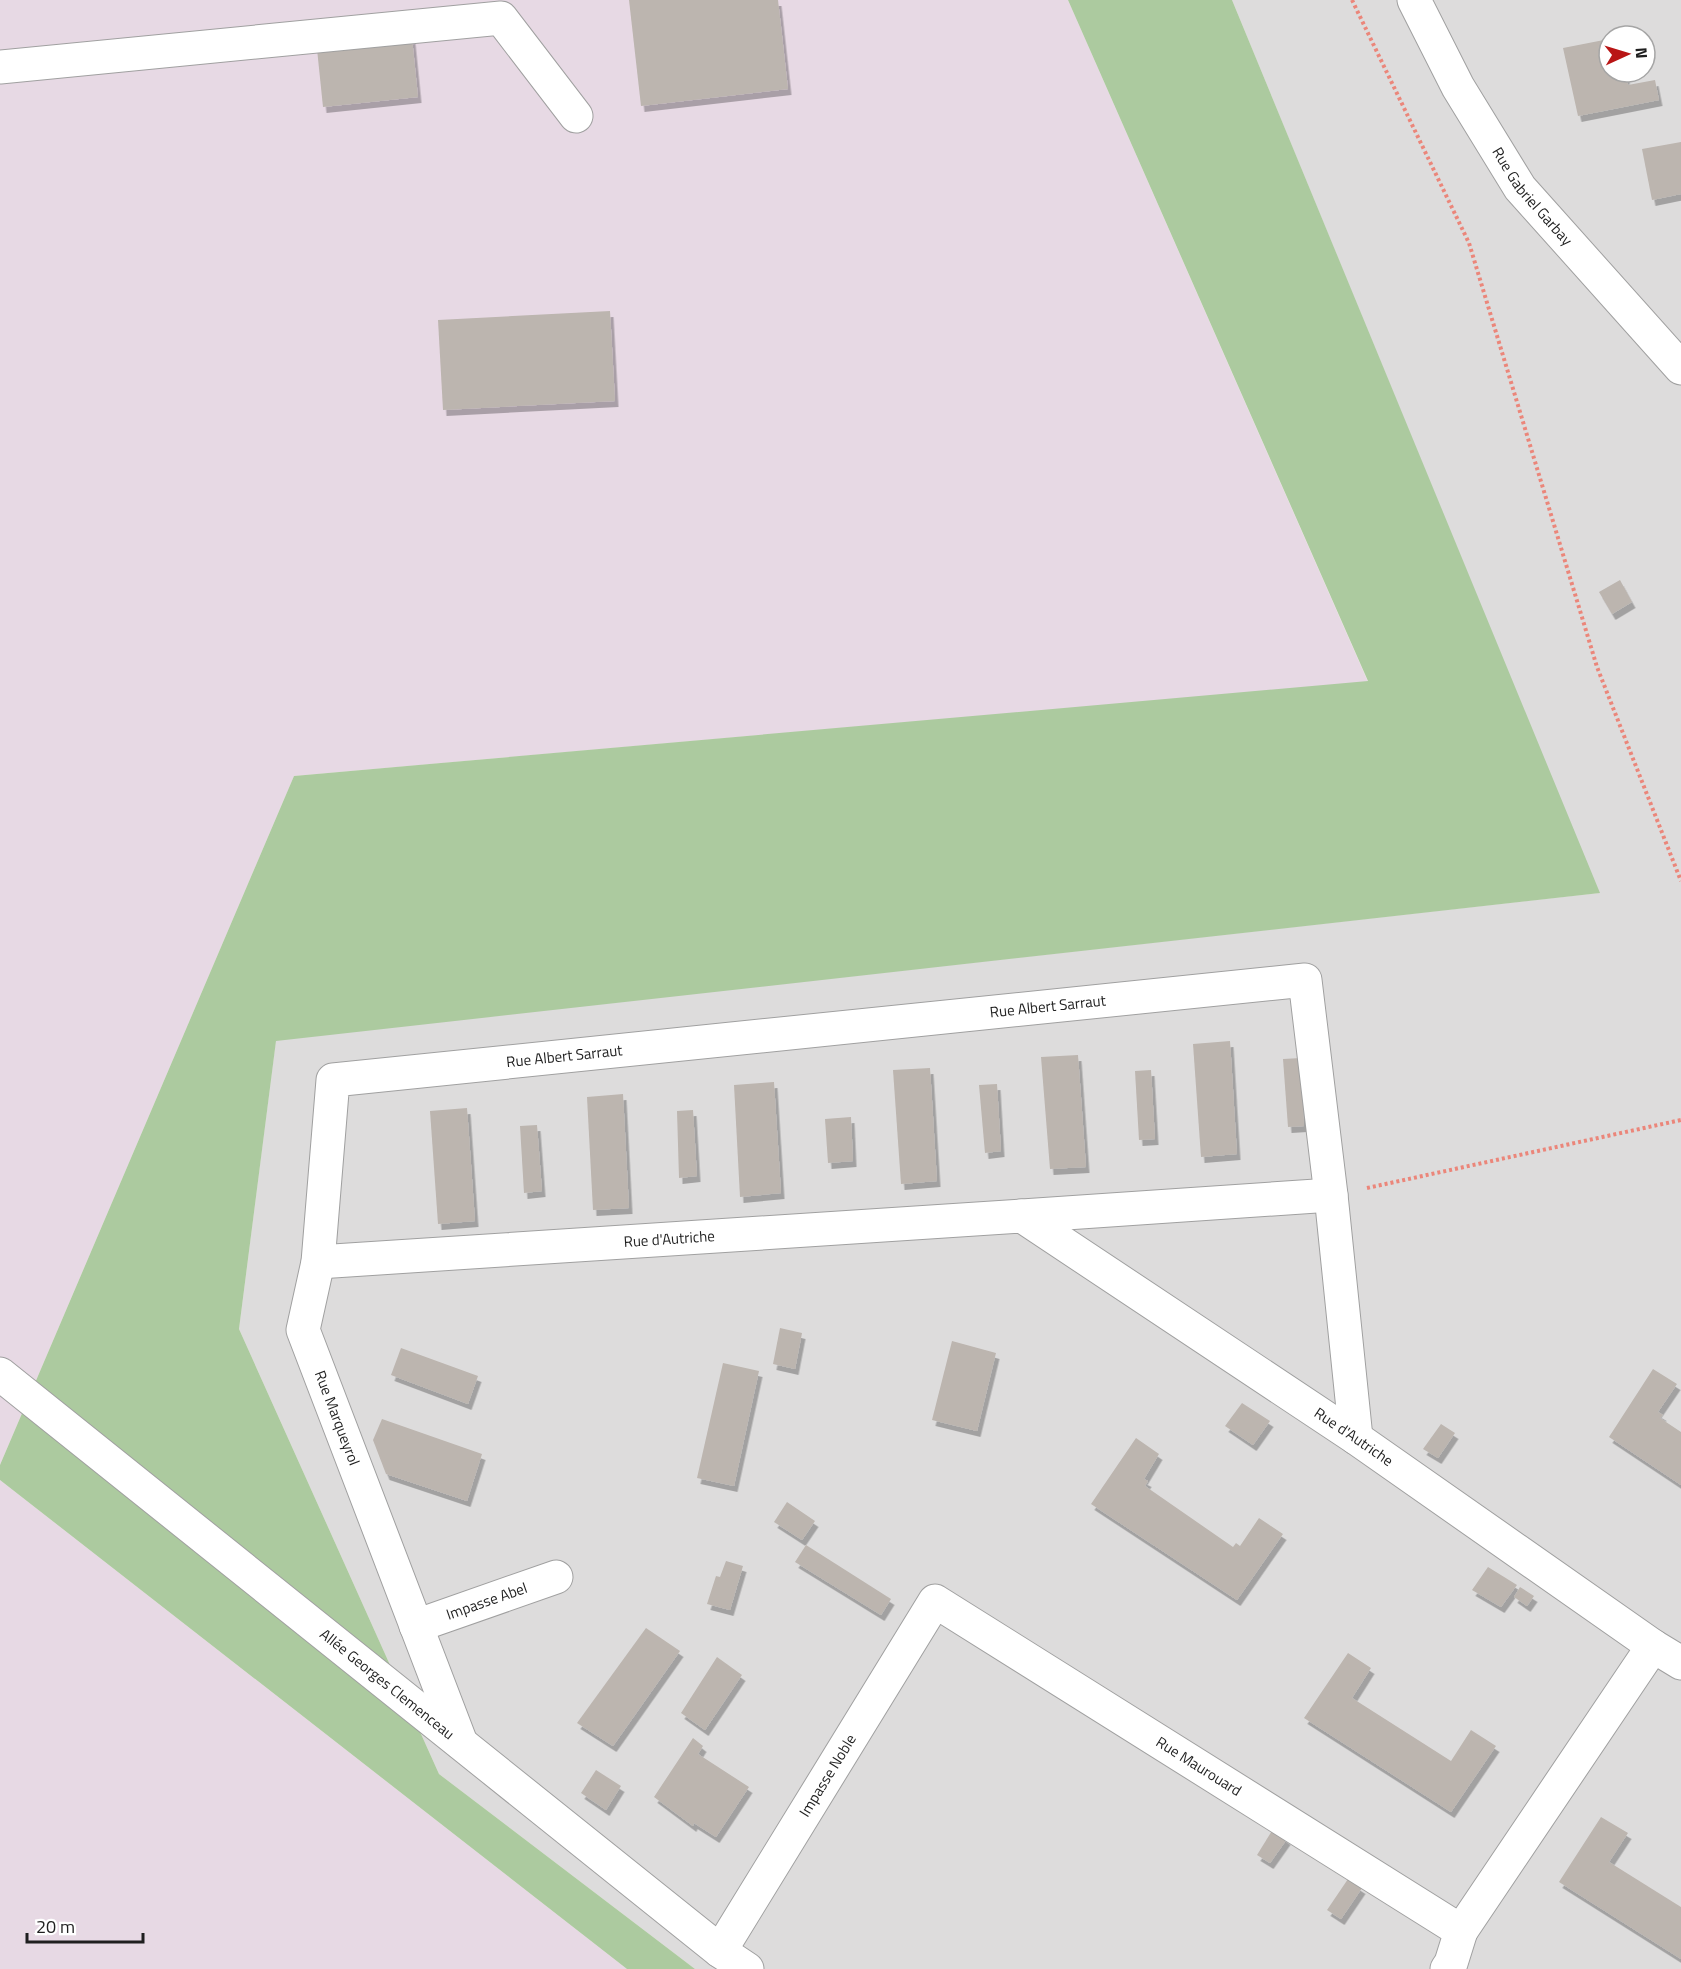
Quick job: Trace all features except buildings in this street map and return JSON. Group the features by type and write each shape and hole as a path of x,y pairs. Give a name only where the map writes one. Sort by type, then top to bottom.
{"street":[{"name":"Rue Gabriel Garbay","path":"1414,0 1458,87 1521,188 1681,368"},
{"path":"0,66 501,18 576,116"},
{"name":"Rue Albert Sarraut","path":"333,1080 1305,980 1331,1195 1356,1438"},
{"name":"Rue Marqueyrol","path":"333,1080 318,1262 303,1330 460,1743"},
{"name":"Rue d'Autriche","path":"318,1262 1331,1195"},
{"name":"Rue d'Autriche","path":"1022,1216 1356,1438 1653,1646 1681,1663"},
{"name":"Allée Georges Clemenceau","path":"0,1374 720,1951 747,1969"},
{"name":"Impasse Abel","path":"416,1626 556,1576"},
{"name":"Rue Maurouard","path":"935,1601 1461,1931"},
{"name":"Impasse Noble","path":"720,1951 935,1601"},
{"path":"1453,1967 1461,1931 1653,1646"}],"path":[{"path":"1352,0 1469,243 1597,667 1681,880"},
{"path":"1331,1195 1681,1120"}],"shaded area":[{"path":"0,0 1068,0 1368,682 294,776 0,1465"},
{"path":"1232,0 1681,0 1681,1969 695,1969 439,1774 239,1329 276,1040 1599,893"},
{"path":"0,1480 627,1969 0,1969"}],"green space":[{"path":"1068,0 1232,0 1600,893 276,1041 239,1329 439,1774 695,1969 627,1969 0,1480 0,1465 294,776 1368,681"}]}
